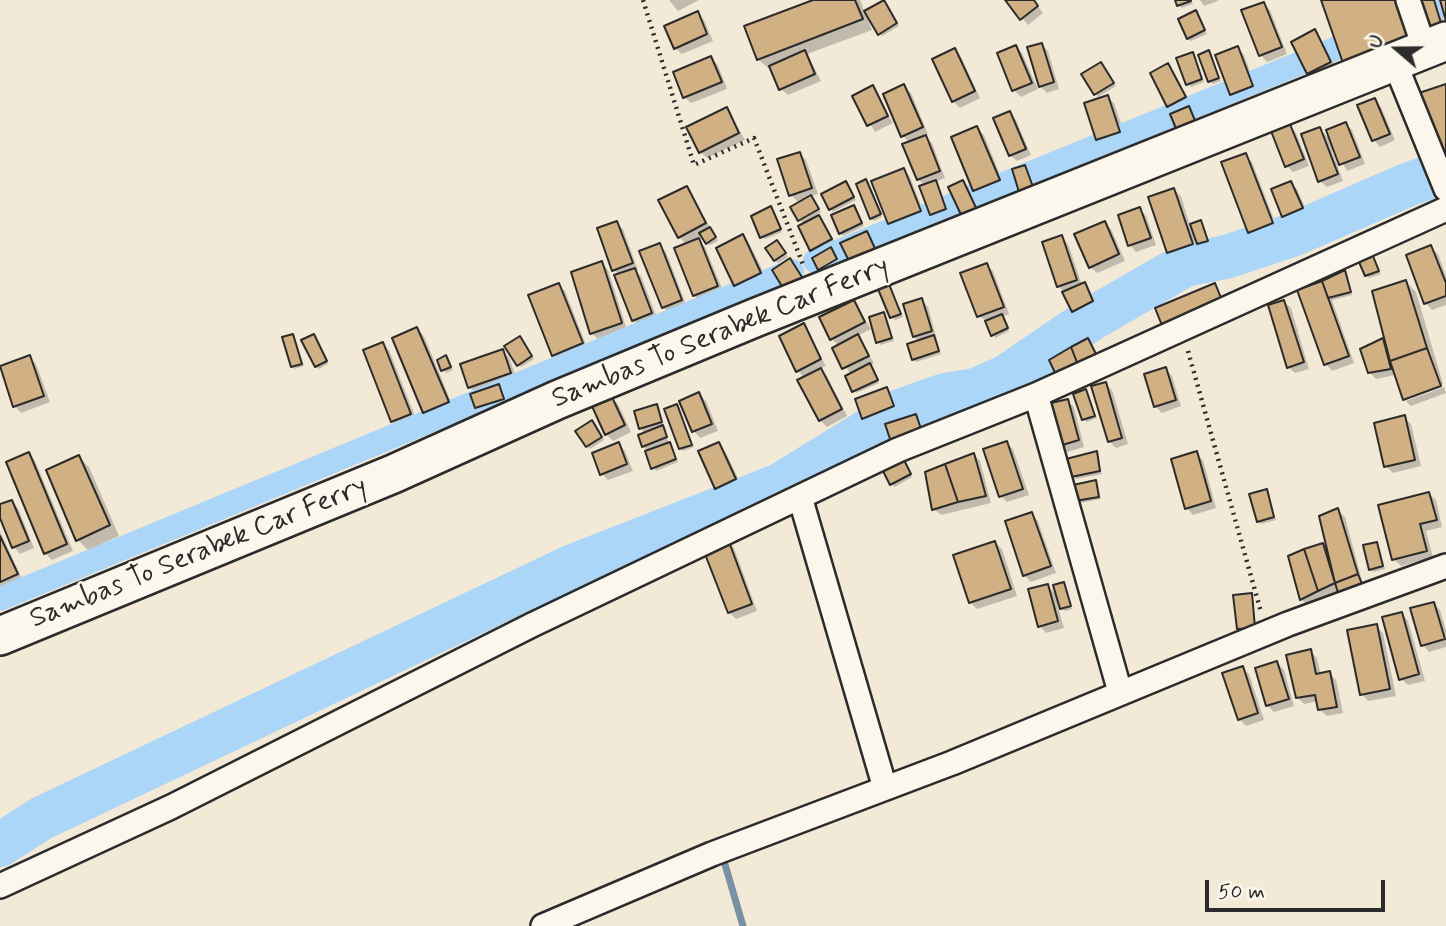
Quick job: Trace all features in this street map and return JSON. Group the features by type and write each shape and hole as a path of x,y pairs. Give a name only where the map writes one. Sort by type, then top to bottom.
{"highway":[{"name":"Sambas To Serabek Car Ferry","path":"0,636 380,479 557,400 812,294 1422,51"}],"street":[{"path":"1408,0 1422,51 1430,149 1444,185"},
{"path":"0,886 183,802 532,625 898,450 1036,395 1446,209"},
{"path":"1036,395 1120,692"},
{"path":"800,497 885,788"},
{"path":"543,926 712,854 885,788 1266,633 1446,566"}],"path":[{"path":"643,0 694,165 754,138 796,243 812,294"},
{"path":"1183,329 1266,633"}],"building":[{"path":"813,0 855,0 863,19 757,60 744,26"},
{"path":"884,0 897,23 878,35 864,11"},
{"path":"1005,0 1034,0 1038,6 1020,20"},
{"path":"1175,0 1190,0 1191,1 1177,6"},
{"path":"1321,0 1400,0 1413,38 1343,63"},
{"path":"1413,0 1434,0 1441,23 1423,29"},
{"path":"1440,0 1446,0 1446,21"},
{"path":"1264,2 1282,47 1259,56 1241,10"},
{"path":"1196,10 1205,30 1187,39 1178,19"},
{"path":"698,11 707,34 674,49 664,26"},
{"path":"1315,29 1331,62 1307,74 1291,42"},
{"path":"1042,43 1054,82 1039,87 1027,47"},
{"path":"1016,45 1032,83 1012,91 997,53"},
{"path":"1238,46 1253,86 1230,95 1215,55"},
{"path":"955,48 975,91 952,102 932,59"},
{"path":"805,50 815,74 779,90 769,66"},
{"path":"1209,50 1219,78 1208,82 1198,55"},
{"path":"1193,52 1202,79 1186,85 1176,58"},
{"path":"711,56 722,82 683,98 673,72"},
{"path":"1101,62 1114,83 1094,95 1081,74"},
{"path":"1168,63 1186,97 1167,107 1150,73"},
{"path":"904,84 923,127 901,137 883,94"},
{"path":"1446,84 1446,151 1439,153 1419,93"},
{"path":"873,85 888,116 867,126 852,96"},
{"path":"1108,95 1120,132 1096,140 1084,103"},
{"path":"1375,98 1390,134 1372,141 1357,105"},
{"path":"1189,106 1196,123 1177,131 1170,114"},
{"path":"727,107 739,133 699,153 686,127"},
{"path":"1010,111 1026,149 1009,156 993,118"},
{"path":"1346,122 1360,157 1339,165 1326,130"},
{"path":"1290,124 1304,159 1285,167 1271,131"},
{"path":"977,126 1000,180 973,191 951,137"},
{"path":"1320,127 1338,174 1318,182 1301,134"},
{"path":"926,135 940,171 917,180 902,144"},
{"path":"800,152 812,188 789,196 777,159"},
{"path":"1246,153 1273,223 1248,233 1221,162"},
{"path":"1025,165 1033,187 1019,192 1012,169"},
{"path":"904,168 921,211 888,224 871,181"},
{"path":"866,179 881,214 870,219 856,184"},
{"path":"936,180 946,209 930,215 919,186"},
{"path":"963,180 978,212 963,219 948,187"},
{"path":"846,181 854,197 829,210 821,194"},
{"path":"1291,181 1303,208 1282,217 1271,189"},
{"path":"687,186 706,223 678,238 658,200"},
{"path":"1174,188 1193,244 1167,253 1148,197"},
{"path":"811,195 819,209 798,221 790,207"},
{"path":"854,205 862,223 839,234 831,215"},
{"path":"771,206 781,229 760,238 751,216"},
{"path":"1140,207 1151,238 1128,246 1118,215"},
{"path":"819,215 832,239 810,251 798,226"},
{"path":"1201,220 1208,241 1197,244 1190,224"},
{"path":"617,221 633,263 612,271 597,228"},
{"path":"1105,221 1119,254 1089,268 1074,234"},
{"path":"710,227 716,237 706,244 699,233"},
{"path":"867,231 878,255 852,267 840,243"},
{"path":"743,234 761,273 734,286 716,248"},
{"path":"1062,235 1077,280 1057,287 1042,242"},
{"path":"699,238 718,286 693,296 674,248"},
{"path":"777,240 786,253 774,261 765,248"},
{"path":"660,243 682,300 662,308 639,251"},
{"path":"1431,245 1446,283 1446,296 1424,304 1406,255"},
{"path":"831,247 837,259 818,270 812,258"},
{"path":"1373,256 1379,271 1365,276 1359,262"},
{"path":"790,258 805,282 786,293 772,270"},
{"path":"602,261 622,323 590,334 571,272"},
{"path":"987,263 1004,307 977,317 960,273"},
{"path":"635,268 652,313 632,321 614,275"},
{"path":"1345,270 1351,292 1328,298 1322,281"},
{"path":"1406,280 1427,348 1390,361 1372,291"},
{"path":"1322,281 1349,356 1324,365 1297,290"},
{"path":"1085,282 1093,301 1072,312 1062,292"},
{"path":"559,283 583,343 552,356 528,295"},
{"path":"1215,283 1225,308 1165,333 1155,308"},
{"path":"889,284 901,314 890,318 878,289"},
{"path":"922,298 932,331 913,337 903,304"},
{"path":"854,300 865,322 830,340 819,317"},
{"path":"1284,300 1304,362 1287,368 1268,305"},
{"path":"884,312 892,338 876,343 869,317"},
{"path":"1002,314 1008,328 991,336 985,321"},
{"path":"804,323 821,359 796,372 779,336"},
{"path":"417,327 449,402 423,413 392,338"},
{"path":"293,334 302,364 291,367 282,337"},
{"path":"314,334 327,361 315,367 301,340"},
{"path":"858,334 869,356 842,369 832,348"},
{"path":"934,335 939,351 912,360 907,344"},
{"path":"520,336 532,356 517,366 504,346"},
{"path":"1088,338 1099,360 1080,370 1071,347"},
{"path":"1383,338 1391,369 1368,373 1360,349"},
{"path":"383,342 411,414 391,422 363,350"},
{"path":"1071,347 1080,370 1058,379 1049,360"},
{"path":"1427,348 1441,386 1403,400 1390,361"},
{"path":"503,349 511,373 468,388 460,364"},
{"path":"30,355 44,396 13,407 0,366"},
{"path":"446,355 451,367 441,371 437,360"},
{"path":"870,363 878,380 852,392 845,376"},
{"path":"1166,367 1176,400 1154,407 1144,374"},
{"path":"821,368 842,409 819,421 797,380"},
{"path":"1106,382 1122,438 1108,442 1091,386"},
{"path":"499,384 504,399 475,408 470,394"},
{"path":"887,387 894,406 862,419 855,399"},
{"path":"1086,389 1095,416 1082,420 1073,394"},
{"path":"699,392 712,424 692,432 679,401"},
{"path":"611,395 625,425 605,435 591,404"},
{"path":"1068,399 1079,440 1059,446 1047,404"},
{"path":"657,404 662,422 639,429 634,411"},
{"path":"677,404 692,445 679,449 664,409"},
{"path":"916,414 922,432 891,442 885,424"},
{"path":"1405,415 1415,460 1384,467 1374,423"},
{"path":"592,420 602,437 586,447 575,431"},
{"path":"663,425 667,437 642,447 638,435"},
{"path":"1007,441 1023,489 999,497 983,449"},
{"path":"619,442 627,464 600,475 592,453"},
{"path":"670,442 676,459 651,469 645,451"},
{"path":"719,442 736,479 715,489 698,451"},
{"path":"1097,451 1100,471 1071,477 1066,459"},
{"path":"1197,451 1211,501 1185,509 1171,459"},
{"path":"29,452 67,544 44,554 6,462"},
{"path":"974,453 986,496 958,502 945,464"},
{"path":"79,455 110,525 76,541 46,470"},
{"path":"904,460 911,474 890,485 883,471"},
{"path":"945,464 958,502 932,510 925,472"},
{"path":"1096,480 1099,497 1075,501 1073,485"},
{"path":"1267,489 1274,517 1257,522 1249,494"},
{"path":"1429,492 1437,520 1420,524 1427,551 1392,560 1378,505"},
{"path":"12,500 29,541 12,548 0,518 0,504"},
{"path":"1338,508 1358,574 1335,583 1319,516"},
{"path":"1032,512 1051,566 1023,576 1005,521"},
{"path":"0,536 18,574 0,582"},
{"path":"728,539 752,604 728,613 703,549"},
{"path":"995,541 1011,589 969,603 953,555"},
{"path":"1377,542 1383,566 1369,570 1363,545"},
{"path":"1323,543 1335,583 1318,591 1304,549"},
{"path":"1304,549 1318,591 1300,600 1288,556"},
{"path":"1358,574 1364,589 1340,599 1335,583"},
{"path":"1064,582 1071,606 1060,609 1053,585"},
{"path":"1048,584 1058,621 1038,627 1028,589"},
{"path":"1252,593 1255,628 1237,629 1233,595"},
{"path":"1434,602 1445,639 1421,646 1410,608"},
{"path":"1402,612 1419,674 1399,680 1382,617"},
{"path":"1377,624 1390,689 1360,695 1347,630"},
{"path":"1311,649 1316,674 1330,671 1337,707 1318,710 1315,695 1296,698 1286,655"},
{"path":"1277,661 1289,699 1266,706 1255,668"},
{"path":"1243,666 1258,713 1238,720 1222,673"}],"waterway":[{"path":"1432,9 1446,3"},
{"path":"815,261 1369,35"},
{"path":"0,845 42,818 573,566 780,485 900,411 945,395 976,390 1007,376 1088,321 1185,265 1226,257 1292,235 1446,171"},
{"path":"0,599 792,271"},
{"path":"724,861 743,926"}]}
